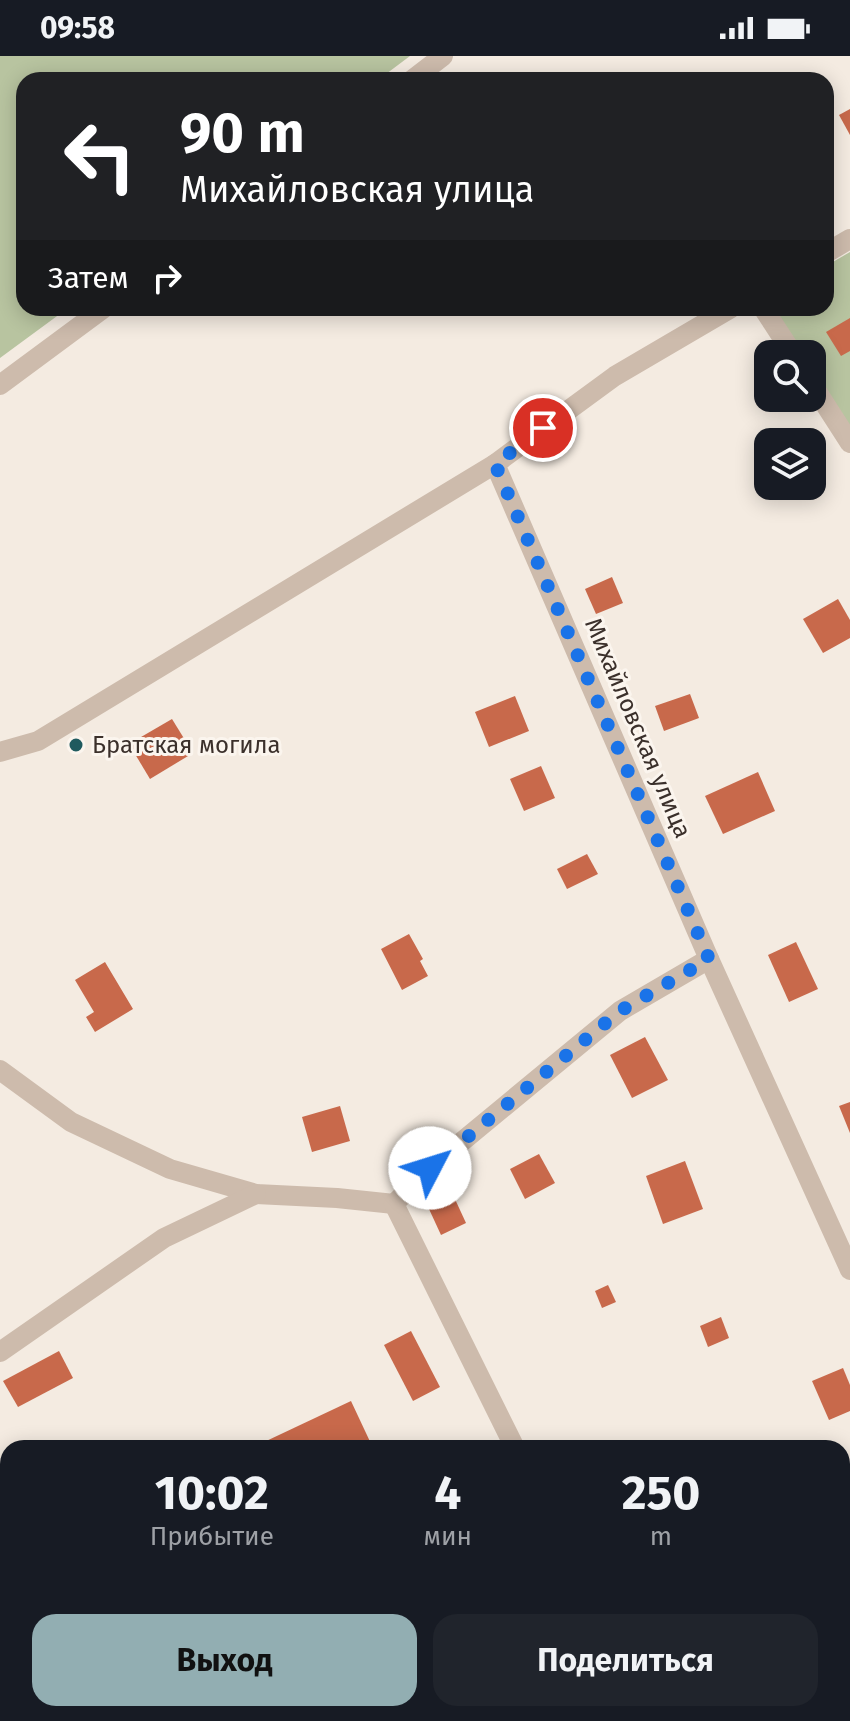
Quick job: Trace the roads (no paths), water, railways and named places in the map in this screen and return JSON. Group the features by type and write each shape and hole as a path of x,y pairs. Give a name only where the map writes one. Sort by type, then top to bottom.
{"street":[{"path":"422,72 443,56"},
{"path":"0,385 93,316"},
{"path":"0,752 38,741 495,464 615,376 717,316"},
{"path":"768,316 784,340"},
{"path":"826,406 850,443"},
{"name":"Михайловская улица","path":"495,464 709,959 850,1270"},
{"path":"394,1204 430,1168 620,1011 709,959"},
{"path":"0,1070 71,1122 170,1169 256,1194 394,1204"},
{"path":"0,1352 164,1238 256,1194"},
{"path":"394,1204 511,1440"}],"place":[{"name":"Братская могила","path":"76,745"}]}
